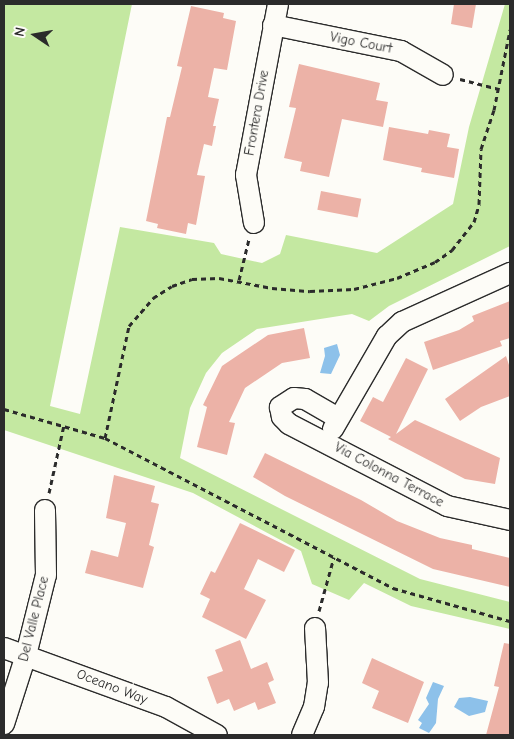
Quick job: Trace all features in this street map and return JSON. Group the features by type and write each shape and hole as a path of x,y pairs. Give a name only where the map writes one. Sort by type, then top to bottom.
{"street":[{"name":"Frontera Drive","path":"254,224 246,175 278,4"},
{"name":"Vigo Court","path":"273,25 401,51 443,75"},
{"name":"Via Colonna Terrace","path":"327,442 338,418 387,336 402,322 510,274"},
{"name":"Via Colonna Terrace","path":"338,418 304,399 287,401 280,407 282,417 289,424 327,442 447,506 510,520"},
{"name":"Del Valle Place","path":"4,724 26,655 46,575 45,510"},
{"path":"302,735 314,706 318,683 315,628"},
{"name":"Oceano Way","path":"4,648 166,707 217,735"}],"path":[{"path":"105,438 124,340 138,313 152,298 192,279 239,280 272,288 300,291 354,289 397,278 452,250 474,222 479,204 481,149 499,89 510,30"},
{"path":"443,75 499,89"},
{"path":"239,280 254,224"},
{"path":"4,409 105,438 413,596 510,621"},
{"path":"45,510 64,426"},
{"path":"315,628 334,556"}],"green space":[{"path":"4,4 132,4 50,406 80,414 120,227 214,243 221,254 262,263 280,254 286,235 377,253 453,204 469,127 505,4 510,4 510,246 389,306 369,321 352,314 257,329 222,353 206,373 190,408 180,458 420,579 510,602 510,629 411,606 364,583 349,600 312,584 301,551 193,493 4,430"}],"water":[{"path":"337,344 340,355 331,374 320,373 325,356 324,348"},
{"path":"433,682 444,686 438,699 436,723 429,733 419,728 422,723 418,720 429,704 426,698"},
{"path":"470,697 488,701 485,712 469,716 454,707 459,698"}],"building":[{"path":"454,4 476,4 472,28 451,24"},
{"path":"191,6 224,13 223,18 236,21 227,70 214,68 208,97 219,99 213,126 216,126 212,146 204,144 197,175 205,176 196,225 188,223 186,234 157,228 158,224 146,221 167,117 170,117 182,67 177,66"},
{"path":"299,64 380,83 376,100 388,102 383,127 342,119 329,177 300,171 302,162 284,158 296,108 289,107"},
{"path":"389,127 428,134 429,130 450,134 447,147 459,149 454,178 421,172 422,168 383,160"},
{"path":"321,191 361,199 358,217 317,210"},
{"path":"510,301 510,338 500,341 502,346 433,370 424,342 459,330 474,321 472,316"},
{"path":"304,328 310,358 282,363 245,388 229,422 235,423 227,455 197,447 207,407 203,405 222,366 268,335"},
{"path":"506,356 510,368 510,396 481,407 460,421 445,399"},
{"path":"406,358 428,369 396,434 415,420 500,458 495,484 465,479 388,439 391,437 360,421 373,397 383,402"},
{"path":"265,453 361,500 397,521 440,538 472,545 472,549 510,558 510,587 433,569 285,496 253,477"},
{"path":"114,475 155,486 151,502 159,504 149,545 154,547 143,588 85,573 91,550 118,557 126,523 106,518"},
{"path":"240,523 295,550 284,572 258,559 244,589 266,600 246,639 202,617 210,599 200,594 211,571 215,573"},
{"path":"240,640 251,669 267,662 274,680 268,683 276,703 258,710 255,702 234,711 229,699 217,704 207,677 223,671 215,650"},
{"path":"504,643 510,644 510,735 486,735 499,687 494,686"},
{"path":"372,658 424,682 408,723 372,708 379,691 362,683"}]}
